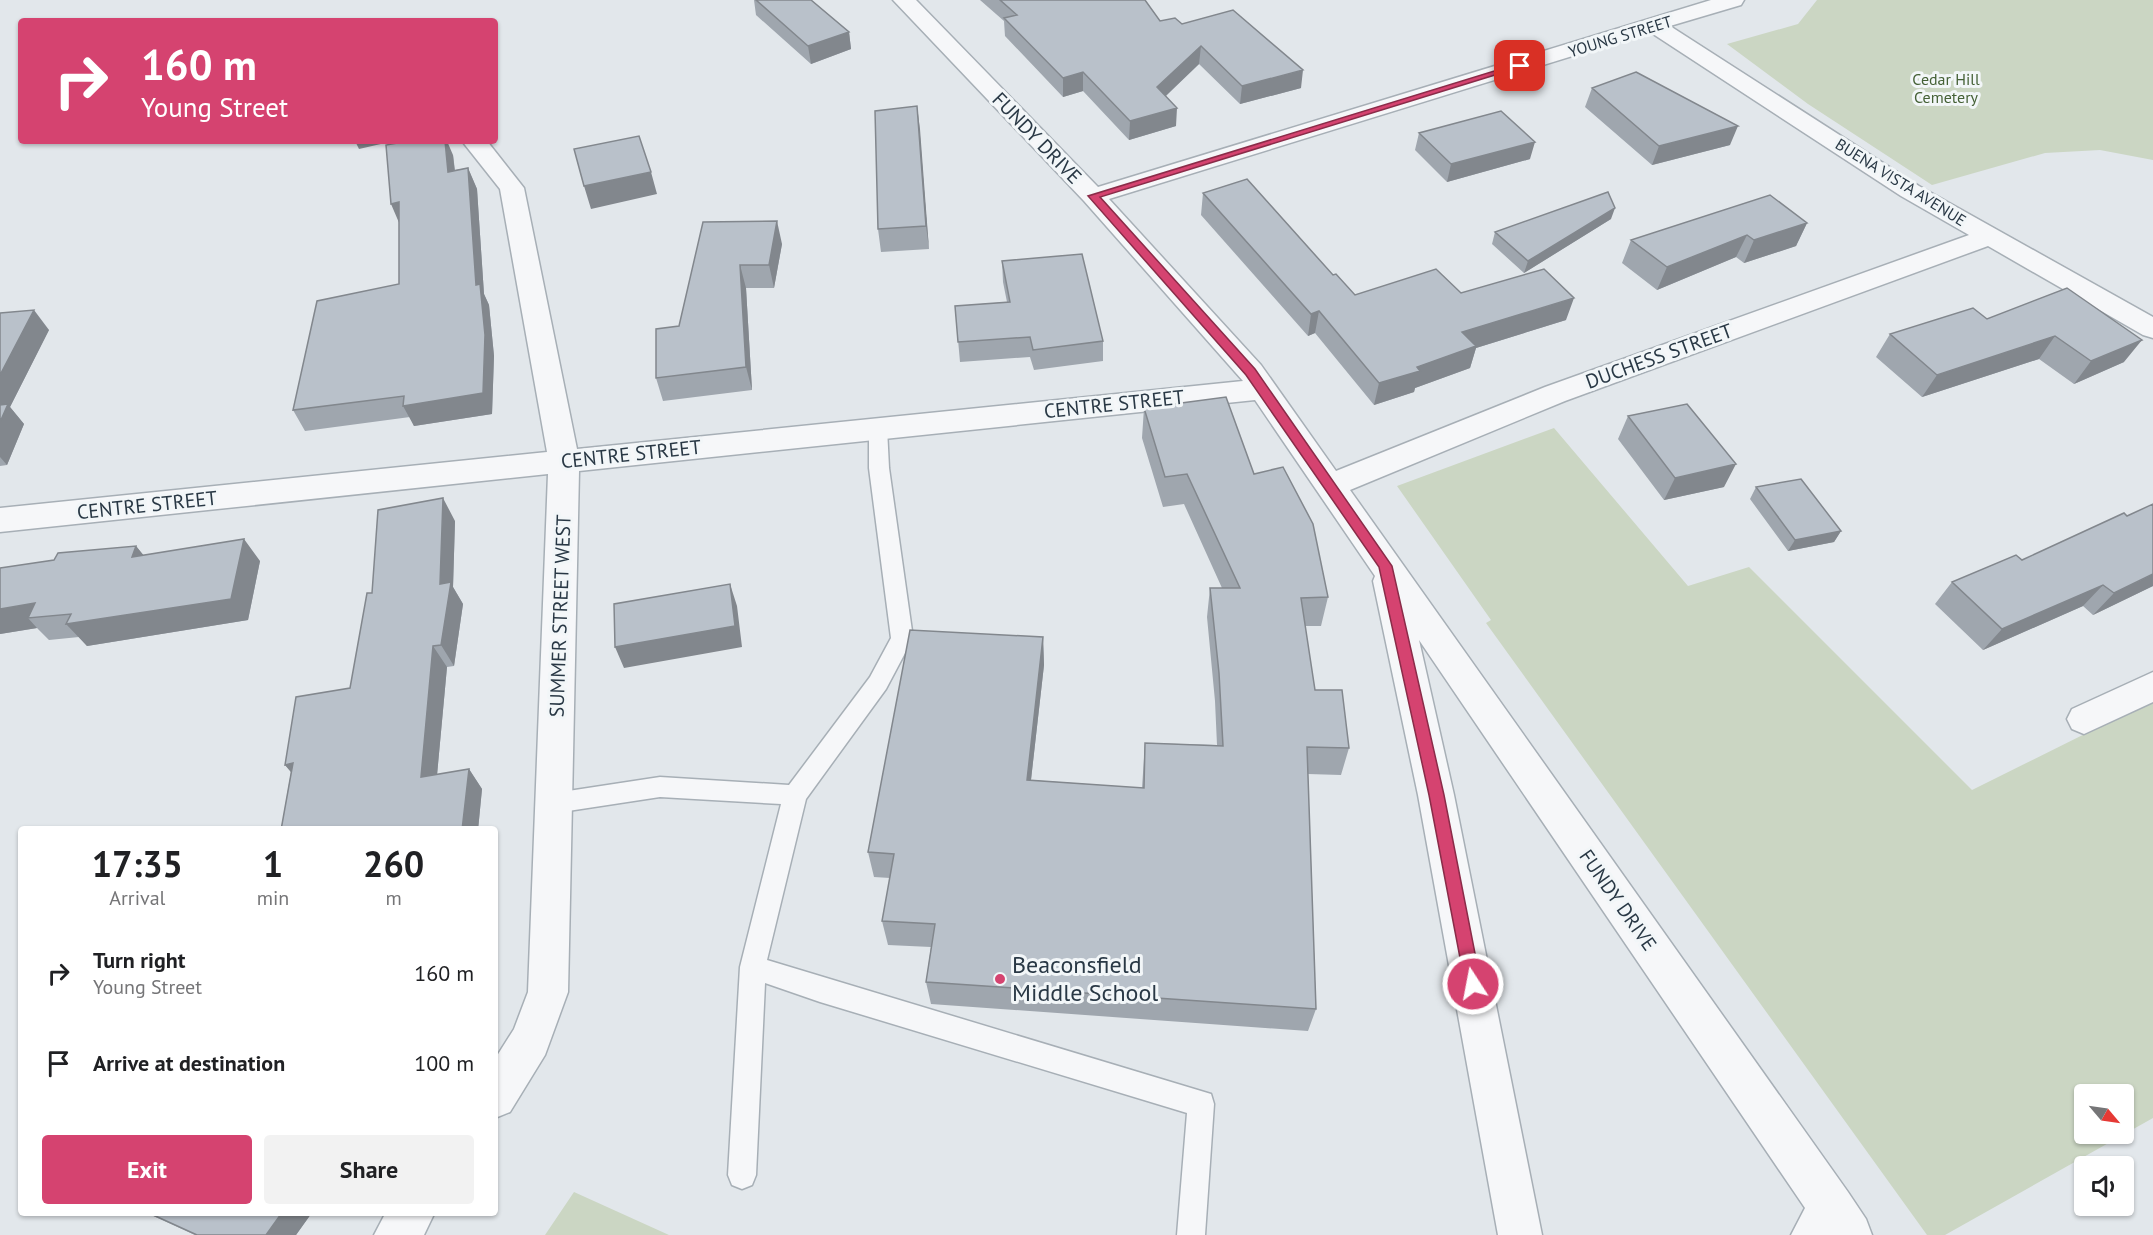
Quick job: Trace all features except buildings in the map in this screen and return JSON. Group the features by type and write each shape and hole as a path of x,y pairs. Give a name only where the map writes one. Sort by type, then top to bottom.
{"street":[{"name":"FUNDY DRIVE","path":"904,0 1093,196 1251,372 1832,1226"},
{"name":"YOUNG STREET","path":"1093,196 1654,26 1732,0"},
{"name":"BUENA VISTA AVENUE","path":"1654,26 1910,191 2153,329"},
{"name":"SUMMER STREET WEST","path":"476,144 512,188 564,461 548,992 530,1041 498,1092"},
{"name":"DUCHESS STREET","path":"1330,486 1555,394 1991,236"},
{"name":"CENTRE STREET","path":"0,520 1262,389"},
{"name":"FUNDY DRIVE","path":"1385,566 1436,795 1520,1235"},
{"path":"2084,719 2153,686"},
{"path":"396,1235 410,1216"}],"lane":[{"path":"742,1175 753,967 795,795 878,683 902,638 879,468 878,428"},
{"path":"555,803 660,787 795,795"},
{"path":"753,967 820,990 1201,1104 1191,1235"}],"green space":[{"name":"Cedar Hill Cemetery","path":"1817,0 2153,0 2153,160 2100,150 2045,153 1932,185 1808,104 1727,44 1798,24"},
{"path":"1554,428 1688,586 1749,567 1972,790 2153,700 2153,1118 2134,1129 2134,1084 2074,1084 2074,1144 2107,1144 2085,1156 2074,1156 2074,1162 1945,1235 1927,1235 1486,623 1491,620 1397,486"},
{"path":"574,1192 669,1235 545,1235"}],"place":[{"name":"Beaconsfield Middle School","path":"1000,979"}],"route":[{"path":"1473,984 1436,795 1385,566 1251,372 1093,196 1520,66"}]}
